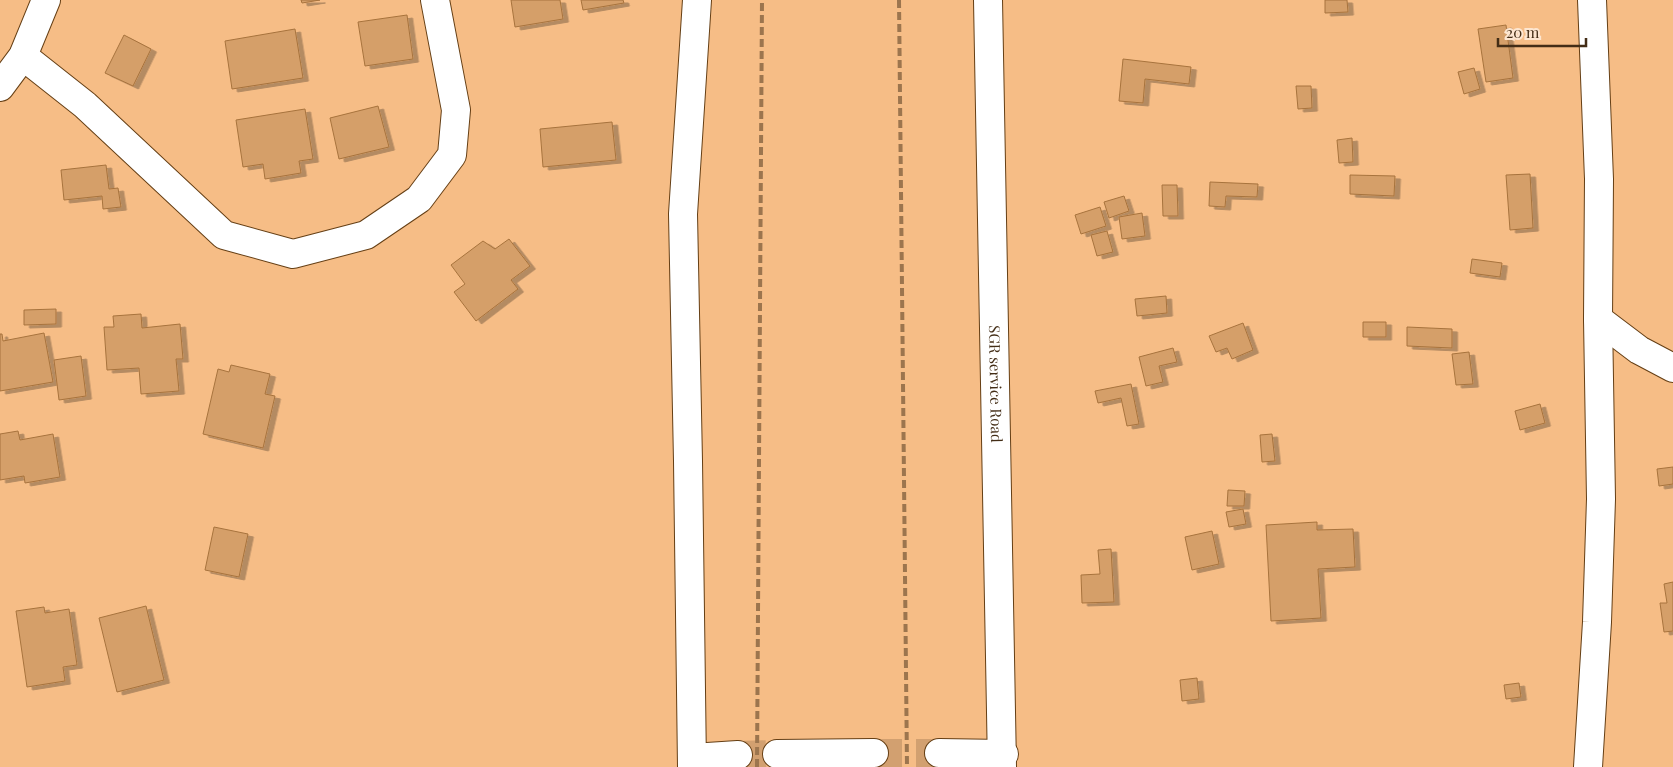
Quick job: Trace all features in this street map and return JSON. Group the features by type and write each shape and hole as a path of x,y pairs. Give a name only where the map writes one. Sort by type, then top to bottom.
{"street":[{"path":"0,87 23,56 46,0"},
{"path":"23,56 85,105 224,235 293,254 366,235 419,199 452,155 456,110 434,0"},
{"path":"697,0 682,214 692,762 738,755"},
{"name":"SGR service Road","path":"988,0 1003,760"},
{"path":"1588,767 1597,622 1601,499 1598,319 1599,179 1592,0"},
{"path":"1598,319 1639,350 1673,368"},
{"path":"777,754 874,753"},
{"path":"939,753 1003,760"}],"building":[{"path":"301,0 320,0 302,3"},
{"path":"511,0 560,0 563,19 515,27"},
{"path":"581,0 623,0 624,3 583,10"},
{"path":"1325,0 1347,0 1348,12 1325,13"},
{"path":"407,15 413,59 365,66 358,22"},
{"path":"1506,25 1513,78 1486,82 1478,29"},
{"path":"295,29 303,78 232,89 225,41"},
{"path":"124,35 151,49 133,86 105,73"},
{"path":"1123,59 1191,67 1189,84 1145,79 1143,103 1119,101"},
{"path":"1474,68 1480,89 1464,94 1458,72"},
{"path":"1296,86 1311,86 1312,108 1298,109"},
{"path":"378,106 389,147 339,159 330,118"},
{"path":"305,109 313,159 299,161 301,173 265,179 263,164 243,167 236,120"},
{"path":"612,122 616,160 543,167 540,129"},
{"path":"1352,138 1353,162 1339,163 1337,140"},
{"path":"106,165 109,189 118,188 121,207 103,209 102,196 64,200 61,170"},
{"path":"1530,174 1533,228 1510,230 1506,175"},
{"path":"1350,175 1395,176 1394,196 1350,194"},
{"path":"1210,182 1258,184 1257,197 1226,196 1225,207 1209,206"},
{"path":"1162,185 1177,185 1178,216 1163,216"},
{"path":"1124,196 1129,211 1109,218 1104,202"},
{"path":"1100,207 1106,226 1081,234 1075,215"},
{"path":"1142,213 1145,236 1122,239 1119,217"},
{"path":"1107,231 1113,252 1097,256 1091,235"},
{"path":"509,239 530,266 511,280 518,289 476,321 454,292 465,284 451,265 483,241 495,249"},
{"path":"1472,259 1502,263 1500,277 1470,273"},
{"path":"1166,296 1167,313 1137,316 1135,299"},
{"path":"56,309 56,324 24,325 24,310"},
{"path":"141,314 142,328 180,324 183,359 176,359 179,391 141,394 139,368 107,370 104,327 114,327 113,316"},
{"path":"1363,322 1386,322 1386,337 1363,337"},
{"path":"1243,323 1253,350 1232,359 1227,348 1216,352 1209,336"},
{"path":"1407,327 1452,329 1452,348 1407,346"},
{"path":"44,333 53,382 0,391 0,334 2,334 3,341"},
{"path":"1173,348 1177,362 1159,366 1163,382 1146,386 1139,357"},
{"path":"1469,352 1473,384 1456,385 1452,354"},
{"path":"81,356 86,396 59,400 54,360"},
{"path":"231,365 270,374 265,394 275,396 263,448 203,434 218,369 229,372"},
{"path":"1131,384 1139,424 1127,426 1121,398 1098,403 1095,391"},
{"path":"1540,404 1545,423 1520,430 1515,411"},
{"path":"18,431 20,440 53,434 60,477 25,483 24,476 0,480 0,434"},
{"path":"1272,434 1275,461 1262,462 1260,435"},
{"path":"1673,467 1673,484 1659,486 1657,469"},
{"path":"1228,490 1245,491 1244,506 1227,506"},
{"path":"1243,509 1246,524 1229,527 1226,512"},
{"path":"1317,522 1317,530 1353,529 1355,567 1318,569 1321,618 1271,621 1266,525"},
{"path":"214,527 248,534 239,577 205,570"},
{"path":"1212,531 1219,564 1192,570 1185,537"},
{"path":"1111,549 1114,602 1082,603 1081,575 1100,574 1098,550"},
{"path":"1673,582 1673,631 1664,632 1660,603 1667,603 1664,584"},
{"path":"146,606 164,680 117,692 99,618"},
{"path":"44,607 45,613 69,609 77,665 63,667 65,681 27,687 16,611"},
{"path":"1197,678 1199,699 1182,701 1180,680"},
{"path":"1519,683 1521,697 1506,699 1504,685"}],"tunnel":[{"path":"874,753 939,753"},
{"path":"738,755 777,754"}],"railway":[{"path":"757,767 762,0"},
{"path":"899,0 907,767"}]}
